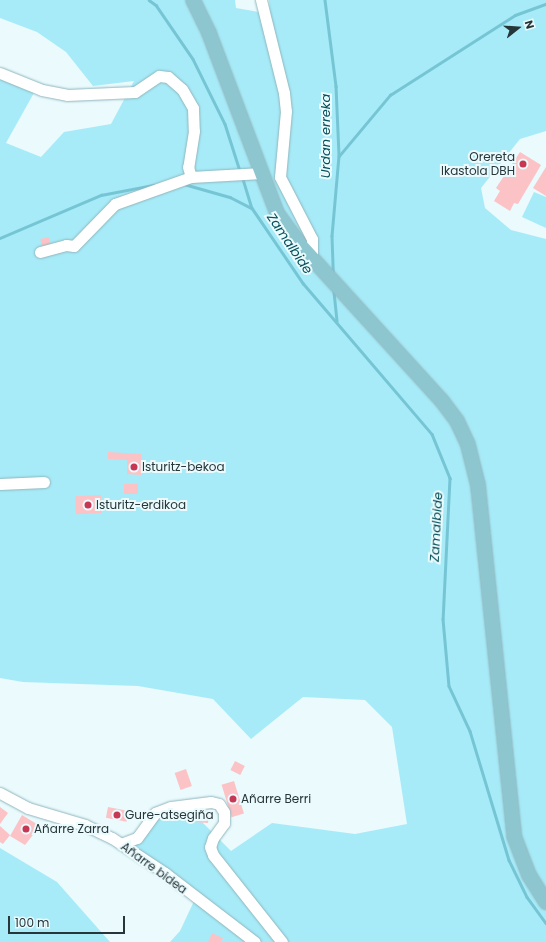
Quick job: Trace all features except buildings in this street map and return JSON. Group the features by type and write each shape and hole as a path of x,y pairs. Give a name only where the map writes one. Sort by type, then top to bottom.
{"main road":[{"path":"193,0 209,33 277,212 312,258 442,401 457,421 468,445 478,485 514,836 529,875 546,902"}],"street":[{"path":"261,0 284,92 286,111 280,177 312,239 312,258"},
{"path":"0,73 42,90 67,95 135,92 159,76 168,76 182,88 193,108 194,131 188,167 191,177"},
{"path":"40,252 66,245 74,246 115,204 191,177 262,173"},
{"path":"0,484 44,482"},
{"name":"Añarre bidea","path":"0,793 28,808 85,825 121,844 164,873 256,942"},
{"path":"121,844 137,838 155,813 171,807 211,802 219,804 224,812 224,823 213,838 210,847 213,855 282,942"}],"shaded area":[{"path":"0,0 235,0 236,8 270,14 269,0 546,0 546,131 520,139 481,188 485,208 511,230 546,239 546,942 170,942 180,931 195,899 129,851 155,815 185,805 231,851 272,823 355,834 407,824 392,727 365,700 303,697 251,739 213,699 138,686 23,682 0,678 0,77 35,91 6,143 41,157 64,132 111,124 134,81 93,86 66,52 37,32 0,18"},
{"path":"534,192 546,197 546,228 522,217"},
{"path":"0,848 57,882 110,942 0,942"}],"waterway":[{"name":"Zamalbide","path":"149,0 156,5 193,59 225,124 240,171"},
{"name":"Urdan erreka","path":"325,0 336,86 339,156 332,236 333,272"},
{"path":"339,156 390,95 515,15 546,4"},
{"name":"Zamalbide","path":"243,179 252,208 303,283 432,434 450,478 443,619 449,686 470,731 509,860 527,897 546,923"},
{"path":"184,184 230,197 252,208"},
{"path":"0,238 101,195 153,185"},
{"name":"Urdan erreka","path":"334,292 337,321"}],"place":[{"name":"Orereta Ikastola DBH","path":"523,164"},
{"name":"Isturitz-bekoa","path":"134,467"},
{"name":"Isturitz-erdikoa","path":"88,505"},
{"name":"Añarre Berri","path":"233,799"},
{"name":"Gure-atsegiña","path":"117,815"},
{"name":"Añarre Zarra","path":"26,829"}]}
